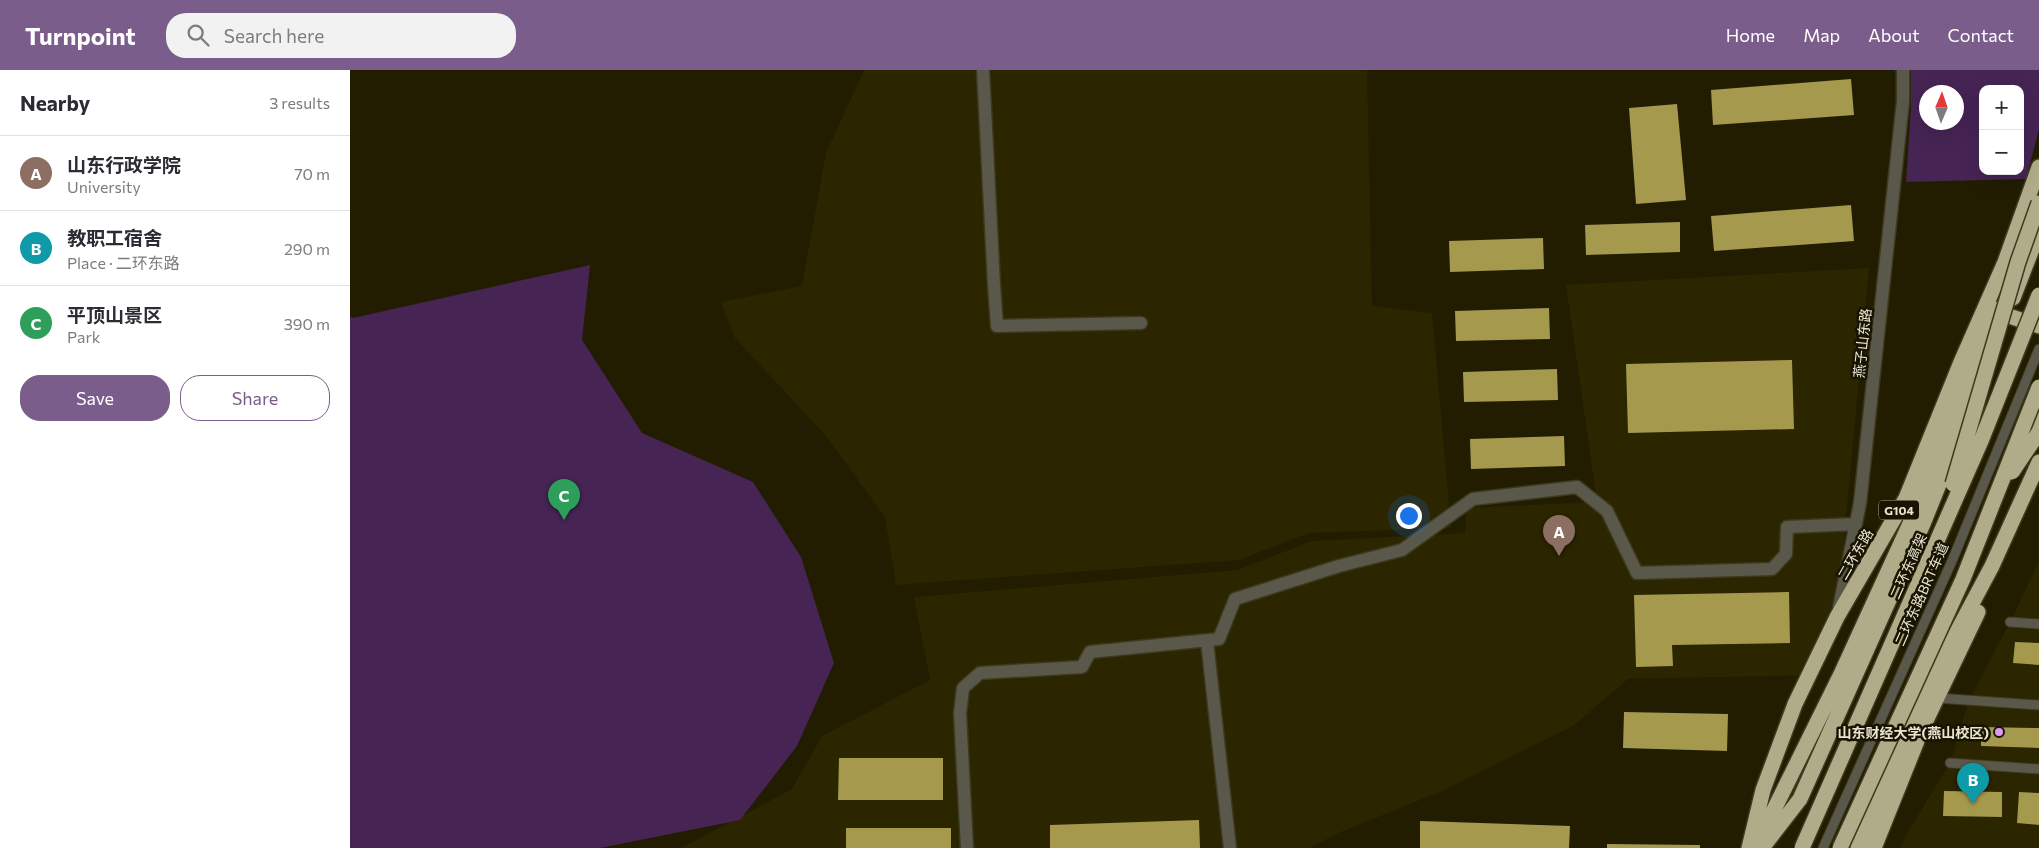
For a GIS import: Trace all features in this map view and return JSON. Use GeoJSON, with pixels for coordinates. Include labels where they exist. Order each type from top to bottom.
{"type":"FeatureCollection","features":[{"type":"Feature","properties":{"kind":"highway","name":"二环东路"},"geometry":{"type":"LineString","coordinates":[[1749,848],[1763,790],[1795,704],[1837,617],[1906,498],[2005,262],[2039,167]]}},
{"type":"Feature","properties":{"kind":"highway"},"geometry":{"type":"LineString","coordinates":[[1756,848],[1841,674],[1918,506],[2018,262],[2039,203]]}},
{"type":"Feature","properties":{"kind":"highway"},"geometry":{"type":"LineString","coordinates":[[1762,848],[1800,799],[1923,524],[2039,231]]}},
{"type":"Feature","properties":{"kind":"highway"},"geometry":{"type":"LineString","coordinates":[[1934,547],[2018,262]]}},
{"type":"Feature","properties":{"kind":"highway","name":"二环东高架"},"geometry":{"type":"LineString","coordinates":[[1802,848],[1981,441],[2039,295]]}},
{"type":"Feature","properties":{"kind":"highway"},"geometry":{"type":"LineString","coordinates":[[2006,315],[2039,326]]}},
{"type":"Feature","properties":{"kind":"highway"},"geometry":{"type":"LineString","coordinates":[[1841,848],[1963,579],[2039,387]]}},
{"type":"Feature","properties":{"kind":"highway"},"geometry":{"type":"LineString","coordinates":[[1841,848],[1969,557],[2039,419]]}},
{"type":"Feature","properties":{"kind":"highway"},"geometry":{"type":"LineString","coordinates":[[1997,494],[2039,432]]}},
{"type":"Feature","properties":{"kind":"highway"},"geometry":{"type":"LineString","coordinates":[[1858,848],[1927,688],[1992,566],[2039,462]]}},
{"type":"Feature","properties":{"kind":"highway"},"geometry":{"type":"LineString","coordinates":[[1874,848],[1921,731],[2039,485]]}},
{"type":"Feature","properties":{"kind":"street"},"geometry":{"type":"LineString","coordinates":[[983,70],[997,326],[1141,323]]}},
{"type":"Feature","properties":{"kind":"street","name":"燕子山东路"},"geometry":{"type":"LineString","coordinates":[[1837,617],[1856,524],[1903,102],[1903,70]]}},
{"type":"Feature","properties":{"kind":"street"},"geometry":{"type":"LineString","coordinates":[[967,848],[960,713],[963,688],[980,673],[1082,667],[1090,652],[1219,640],[1235,598],[1339,566],[1402,550],[1473,499],[1577,487],[1607,511],[1638,573],[1772,569],[1786,554],[1787,527],[1856,524]]}},
{"type":"Feature","properties":{"kind":"street"},"geometry":{"type":"LineString","coordinates":[[1207,641],[1230,848]]}},
{"type":"Feature","properties":{"kind":"lane","name":"二环东路BRT车道"},"geometry":{"type":"LineString","coordinates":[[1823,848],[1952,561],[2039,349]]}},
{"type":"Feature","properties":{"kind":"lane"},"geometry":{"type":"LineString","coordinates":[[2010,622],[2039,624]]}},
{"type":"Feature","properties":{"kind":"lane"},"geometry":{"type":"LineString","coordinates":[[1937,698],[2039,705]]}},
{"type":"Feature","properties":{"kind":"lane"},"geometry":{"type":"LineString","coordinates":[[1950,763],[2039,769]]}},
{"type":"Feature","properties":{"kind":"shaded area"},"geometry":{"type":"Polygon","coordinates":[[[864,70],[1367,70],[1372,306],[1432,313],[1451,528],[1309,533],[1239,560],[896,585],[885,517],[826,436],[735,338],[721,302],[802,286],[826,153],[864,70]]]}},
{"type":"Feature","properties":{"kind":"shaded area"},"geometry":{"type":"Polygon","coordinates":[[[1911,70],[2039,70],[2039,129],[2026,179],[1906,182],[1911,107],[1911,70]]]}},
{"type":"Feature","properties":{"kind":"shaded area"},"geometry":{"type":"Polygon","coordinates":[[[590,265],[582,340],[642,433],[753,482],[801,557],[834,663],[797,746],[740,820],[600,848],[350,848],[350,316],[353,318],[590,265]]]}},
{"type":"Feature","properties":{"kind":"shaded area"},"geometry":{"type":"Polygon","coordinates":[[[1869,268],[1837,617],[1809,675],[1628,679],[1573,726],[1442,791],[1336,834],[1310,848],[681,848],[792,789],[822,736],[930,680],[914,597],[1237,570],[1312,541],[1465,533],[1466,508],[1597,502],[1566,285],[1869,268]]]}},
{"type":"Feature","properties":{"kind":"shaded area","name":"山东财经大学(燕山校区)"},"geometry":{"type":"Polygon","coordinates":[[[2039,562],[2039,848],[1901,848],[1905,837],[1950,763],[1969,700],[2039,562]]]}},
{"type":"Feature","properties":{"kind":"building"},"geometry":{"type":"Polygon","coordinates":[[[1851,79],[1854,115],[1713,125],[1711,90],[1851,79]]]}},
{"type":"Feature","properties":{"kind":"building"},"geometry":{"type":"Polygon","coordinates":[[[1677,104],[1686,200],[1636,204],[1629,108],[1677,104]]]}},
{"type":"Feature","properties":{"kind":"building"},"geometry":{"type":"Polygon","coordinates":[[[1851,205],[1854,241],[1714,251],[1711,216],[1851,205]]]}},
{"type":"Feature","properties":{"kind":"building"},"geometry":{"type":"Polygon","coordinates":[[[1680,222],[1680,252],[1586,255],[1585,225],[1680,222]]]}},
{"type":"Feature","properties":{"kind":"building"},"geometry":{"type":"Polygon","coordinates":[[[1543,238],[1544,269],[1450,272],[1449,241],[1543,238]]]}},
{"type":"Feature","properties":{"kind":"building"},"geometry":{"type":"Polygon","coordinates":[[[1549,308],[1550,339],[1456,341],[1455,311],[1549,308]]]}},
{"type":"Feature","properties":{"kind":"building"},"geometry":{"type":"Polygon","coordinates":[[[1792,360],[1794,429],[1628,433],[1626,364],[1792,360]]]}},
{"type":"Feature","properties":{"kind":"building"},"geometry":{"type":"Polygon","coordinates":[[[1557,369],[1558,400],[1464,402],[1463,372],[1557,369]]]}},
{"type":"Feature","properties":{"kind":"building"},"geometry":{"type":"Polygon","coordinates":[[[1564,436],[1565,466],[1471,469],[1470,439],[1564,436]]]}},
{"type":"Feature","properties":{"kind":"building"},"geometry":{"type":"Polygon","coordinates":[[[1789,592],[1790,643],[1672,645],[1673,666],[1636,667],[1634,595],[1789,592]]]}},
{"type":"Feature","properties":{"kind":"building"},"geometry":{"type":"Polygon","coordinates":[[[2015,642],[2039,643],[2039,665],[2013,663],[2015,642]]]}},
{"type":"Feature","properties":{"kind":"building"},"geometry":{"type":"Polygon","coordinates":[[[1624,712],[1728,714],[1727,751],[1623,748],[1624,712]]]}},
{"type":"Feature","properties":{"kind":"building"},"geometry":{"type":"Polygon","coordinates":[[[1981,727],[2039,728],[2039,748],[1981,746],[1981,727]]]}},
{"type":"Feature","properties":{"kind":"building"},"geometry":{"type":"Polygon","coordinates":[[[839,758],[943,758],[943,800],[838,800],[839,758]]]}},
{"type":"Feature","properties":{"kind":"building"},"geometry":{"type":"Polygon","coordinates":[[[1944,791],[2002,792],[2002,817],[1943,816],[1944,791]]]}},
{"type":"Feature","properties":{"kind":"building"},"geometry":{"type":"Polygon","coordinates":[[[2019,792],[2039,793],[2039,825],[2017,823],[2019,792]]]}},
{"type":"Feature","properties":{"kind":"building"},"geometry":{"type":"Polygon","coordinates":[[[1199,820],[1200,848],[1050,848],[1050,825],[1199,820]]]}},
{"type":"Feature","properties":{"kind":"building"},"geometry":{"type":"Polygon","coordinates":[[[1420,821],[1570,826],[1569,848],[1420,848],[1420,821]]]}},
{"type":"Feature","properties":{"kind":"building"},"geometry":{"type":"Polygon","coordinates":[[[846,828],[951,828],[951,848],[846,848],[846,828]]]}},
{"type":"Feature","properties":{"kind":"building"},"geometry":{"type":"Polygon","coordinates":[[[1607,844],[1700,845],[1700,848],[1607,848],[1607,844]]]}},
{"type":"Feature","properties":{"kind":"place","name":"平顶山景区"},"geometry":{"type":"Point","coordinates":[564,520]}},
{"type":"Feature","properties":{"kind":"place","name":"山东行政学院"},"geometry":{"type":"Point","coordinates":[1559,556]}},
{"type":"Feature","properties":{"kind":"place","name":"山东财经大学(燕山校区)"},"geometry":{"type":"Point","coordinates":[1999,732]}},
{"type":"Feature","properties":{"kind":"place","name":"教职工宿舍"},"geometry":{"type":"Point","coordinates":[1973,804]}}]}
